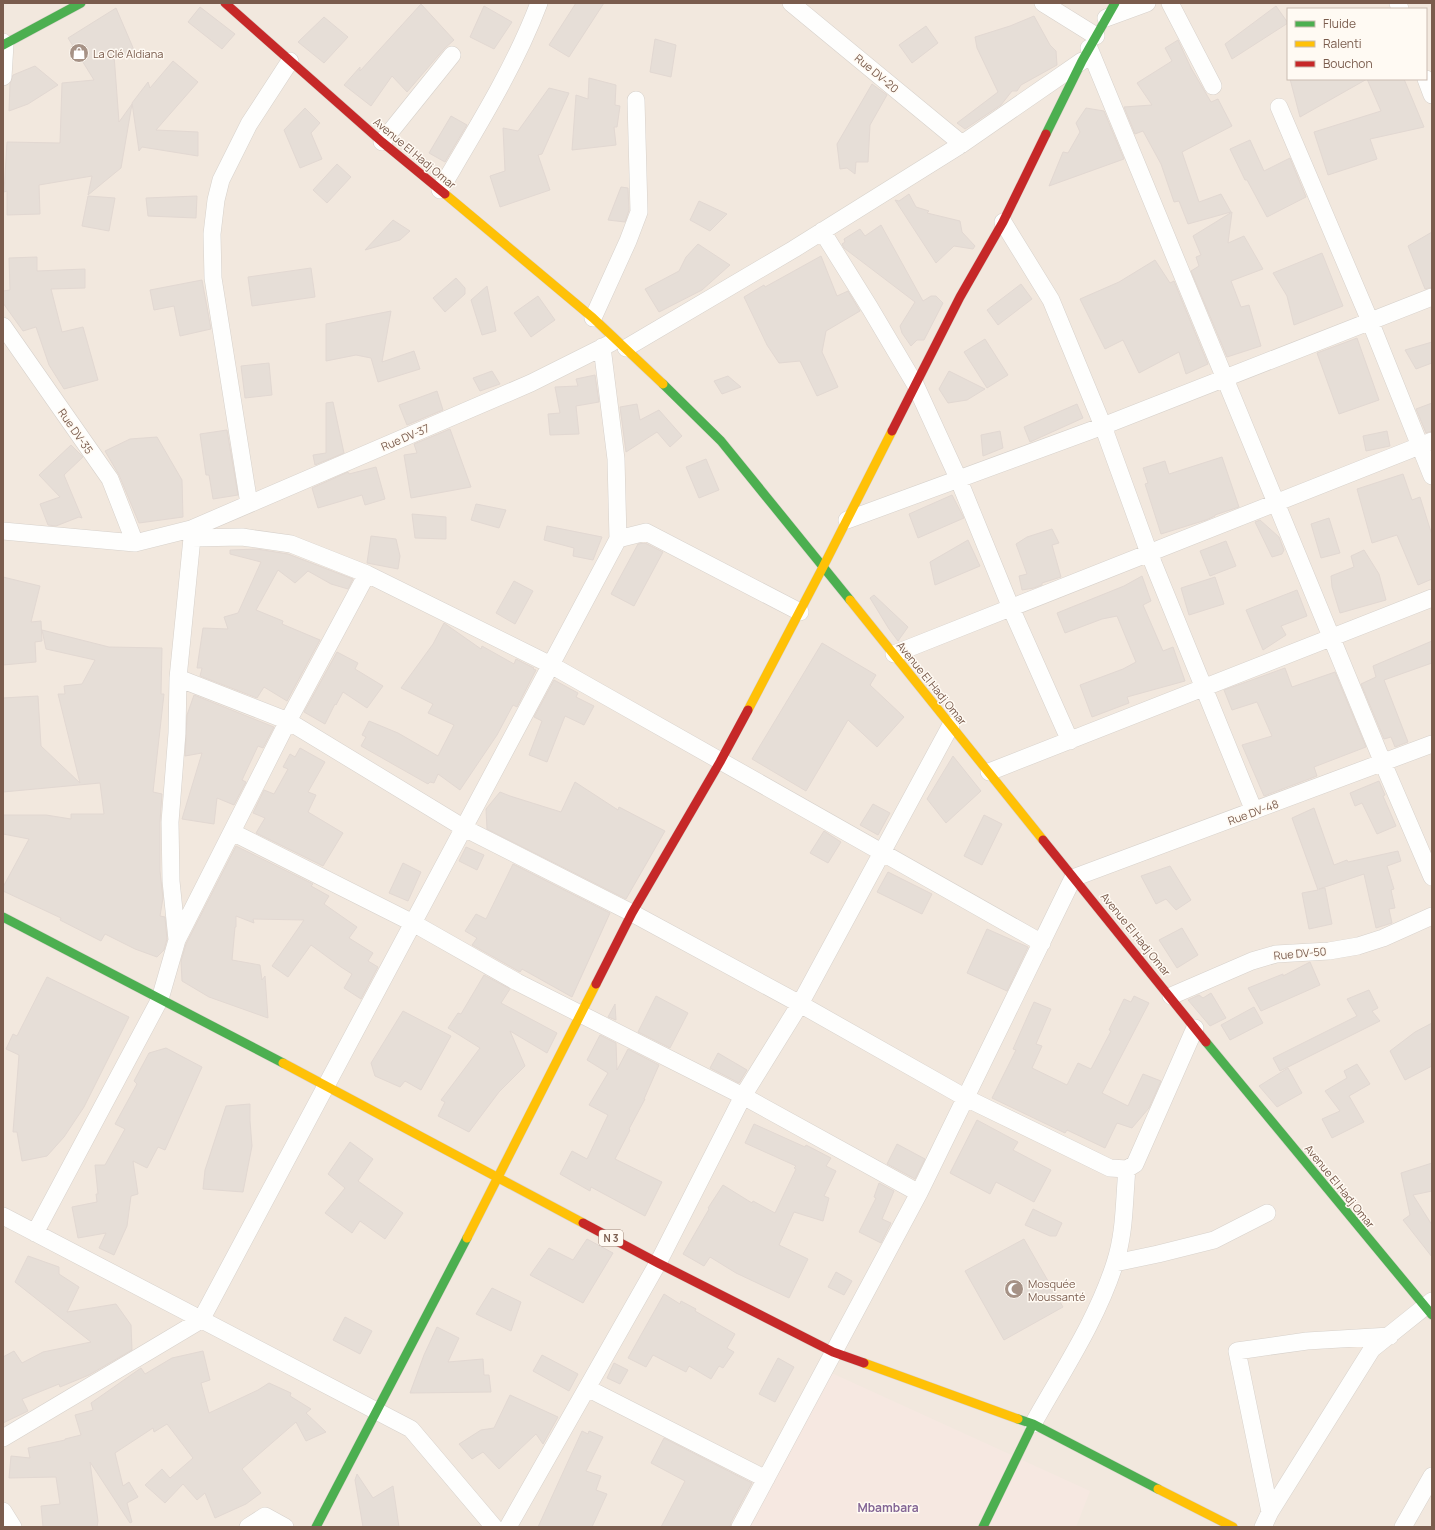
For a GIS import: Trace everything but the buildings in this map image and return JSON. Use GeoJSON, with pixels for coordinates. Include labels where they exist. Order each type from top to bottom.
{"type":"FeatureCollection","features":[{"type":"Feature","properties":{"kind":"street"},"geometry":{"type":"LineString","coordinates":[[3,77],[4,44],[81,3]]}},
{"type":"Feature","properties":{"kind":"street","name":"Avenue El Hadj Omar"},"geometry":{"type":"LineString","coordinates":[[224,3],[382,142],[593,318],[615,345],[721,441],[1195,1028],[1430,1308]]}},
{"type":"Feature","properties":{"kind":"street"},"geometry":{"type":"LineString","coordinates":[[440,190],[483,116],[530,27],[539,3]]}},
{"type":"Feature","properties":{"kind":"street","name":"Rue DV-20"},"geometry":{"type":"LineString","coordinates":[[791,3],[962,144]]}},
{"type":"Feature","properties":{"kind":"street"},"geometry":{"type":"LineString","coordinates":[[316,1527],[498,1178],[632,914],[720,762],[800,612],[960,297],[1003,222],[1089,48],[1115,3]]}},
{"type":"Feature","properties":{"kind":"street"},"geometry":{"type":"LineString","coordinates":[[1106,18],[1147,3]]}},
{"type":"Feature","properties":{"kind":"street"},"geometry":{"type":"LineString","coordinates":[[1170,3],[1213,86]]}},
{"type":"Feature","properties":{"kind":"street"},"geometry":{"type":"LineString","coordinates":[[1054,6],[1089,48],[1383,763],[1432,877]]}},
{"type":"Feature","properties":{"kind":"street","name":"Rue DV-37"},"geometry":{"type":"LineString","coordinates":[[191,534],[249,504],[531,383],[615,345],[822,231],[962,144],[1089,48]]}},
{"type":"Feature","properties":{"kind":"street"},"geometry":{"type":"LineString","coordinates":[[382,142],[452,55]]}},
{"type":"Feature","properties":{"kind":"street"},"geometry":{"type":"LineString","coordinates":[[249,504],[213,278],[212,234],[216,200],[221,180],[250,124],[290,61]]}},
{"type":"Feature","properties":{"kind":"street"},"geometry":{"type":"LineString","coordinates":[[1426,80],[1432,95]]}},
{"type":"Feature","properties":{"kind":"street"},"geometry":{"type":"LineString","coordinates":[[593,318],[628,241],[639,212],[636,100]]}},
{"type":"Feature","properties":{"kind":"street"},"geometry":{"type":"LineString","coordinates":[[1279,107],[1370,321],[1426,444],[1432,476]]}},
{"type":"Feature","properties":{"kind":"street"},"geometry":{"type":"LineString","coordinates":[[1003,222],[1051,300],[1103,426],[1149,553],[1254,811]]}},
{"type":"Feature","properties":{"kind":"street"},"geometry":{"type":"LineString","coordinates":[[822,231],[915,384],[958,478],[1011,608],[1070,741]]}},
{"type":"Feature","properties":{"kind":"street"},"geometry":{"type":"LineString","coordinates":[[847,520],[1103,426],[1432,297]]}},
{"type":"Feature","properties":{"kind":"street","name":"Rue DV-35"},"geometry":{"type":"LineString","coordinates":[[3,326],[110,479],[135,543]]}},
{"type":"Feature","properties":{"kind":"street"},"geometry":{"type":"LineString","coordinates":[[3,1438],[201,1320],[618,539],[615,345]]}},
{"type":"Feature","properties":{"kind":"street"},"geometry":{"type":"LineString","coordinates":[[894,654],[1426,444]]}},
{"type":"Feature","properties":{"kind":"street"},"geometry":{"type":"LineString","coordinates":[[3,530],[135,543],[191,534],[242,536],[291,544],[367,574],[551,665],[1042,943]]}},
{"type":"Feature","properties":{"kind":"street"},"geometry":{"type":"LineString","coordinates":[[618,539],[646,532],[800,612]]}},
{"type":"Feature","properties":{"kind":"street"},"geometry":{"type":"LineString","coordinates":[[177,940],[171,880],[170,822],[178,678],[191,534]]}},
{"type":"Feature","properties":{"kind":"street"},"geometry":{"type":"LineString","coordinates":[[35,1233],[160,999],[177,940],[288,721],[367,574]]}},
{"type":"Feature","properties":{"kind":"street"},"geometry":{"type":"LineString","coordinates":[[989,772],[1432,598]]}},
{"type":"Feature","properties":{"kind":"street"},"geometry":{"type":"LineString","coordinates":[[178,678],[288,721],[464,828],[632,914],[800,1004],[966,1098],[1110,1168],[1127,1169],[1135,1164],[1195,1028]]}},
{"type":"Feature","properties":{"kind":"street"},"geometry":{"type":"LineString","coordinates":[[508,1527],[658,1263],[743,1096],[800,1004],[951,725]]}},
{"type":"Feature","properties":{"kind":"street","name":"Rue DV-48"},"geometry":{"type":"LineString","coordinates":[[1073,878],[1432,744]]}},
{"type":"Feature","properties":{"kind":"street"},"geometry":{"type":"LineString","coordinates":[[232,832],[413,923],[517,982],[743,1096],[919,1193]]}},
{"type":"Feature","properties":{"kind":"street"},"geometry":{"type":"LineString","coordinates":[[740,1527],[919,1193],[1073,878]]}},
{"type":"Feature","properties":{"kind":"street","name":"Rue DV-50"},"geometry":{"type":"LineString","coordinates":[[1170,996],[1252,961],[1276,954],[1329,951],[1358,946],[1383,938],[1432,916]]}},
{"type":"Feature","properties":{"kind":"street","name":"N 3"},"geometry":{"type":"LineString","coordinates":[[3,917],[326,1086],[658,1263],[833,1352],[1033,1424],[1233,1527]]}},
{"type":"Feature","properties":{"kind":"street"},"geometry":{"type":"LineString","coordinates":[[983,1527],[1033,1424],[1092,1320],[1115,1263],[1121,1238],[1127,1169]]}},
{"type":"Feature","properties":{"kind":"street"},"geometry":{"type":"LineString","coordinates":[[1115,1263],[1214,1240],[1267,1212]]}},
{"type":"Feature","properties":{"kind":"street"},"geometry":{"type":"LineString","coordinates":[[3,1216],[411,1429],[494,1527]]}},
{"type":"Feature","properties":{"kind":"street"},"geometry":{"type":"LineString","coordinates":[[1266,1520],[1372,1349],[1430,1308]]}},
{"type":"Feature","properties":{"kind":"street"},"geometry":{"type":"LineString","coordinates":[[1266,1520],[1237,1351],[1307,1341],[1390,1336]]}},
{"type":"Feature","properties":{"kind":"street"},"geometry":{"type":"LineString","coordinates":[[587,1388],[766,1479]]}},
{"type":"Feature","properties":{"kind":"street"},"geometry":{"type":"LineString","coordinates":[[1403,1527],[1432,1476]]}},
{"type":"Feature","properties":{"kind":"street"},"geometry":{"type":"LineString","coordinates":[[3,1511],[13,1527]]}},
{"type":"Feature","properties":{"kind":"street"},"geometry":{"type":"LineString","coordinates":[[248,1527],[265,1516],[285,1527]]}},
{"type":"Feature","properties":{"kind":"shaded area"},"geometry":{"type":"Polygon","coordinates":[[[3,3],[1432,3],[1432,1527],[3,1527],[3,3]]]}},
{"type":"Feature","properties":{"kind":"shaded area"},"geometry":{"type":"Polygon","coordinates":[[[825,1370],[1090,1491],[1076,1527],[734,1527],[825,1370]]]}},
{"type":"Feature","properties":{"kind":"traffic: fast"},"geometry":{"type":"LineString","coordinates":[[3,45],[81,3]]}},
{"type":"Feature","properties":{"kind":"traffic: fast"},"geometry":{"type":"LineString","coordinates":[[1046,134],[1082,61],[1115,3]]}},
{"type":"Feature","properties":{"kind":"traffic: fast"},"geometry":{"type":"LineString","coordinates":[[663,384],[721,441],[850,600]]}},
{"type":"Feature","properties":{"kind":"traffic: fast"},"geometry":{"type":"LineString","coordinates":[[3,917],[283,1063]]}},
{"type":"Feature","properties":{"kind":"traffic: fast"},"geometry":{"type":"LineString","coordinates":[[1206,1042],[1432,1315]]}},
{"type":"Feature","properties":{"kind":"traffic: fast"},"geometry":{"type":"LineString","coordinates":[[316,1527],[467,1238]]}},
{"type":"Feature","properties":{"kind":"traffic: fast"},"geometry":{"type":"LineString","coordinates":[[1018,1419],[1033,1424],[1158,1489]]}},
{"type":"Feature","properties":{"kind":"traffic: fast"},"geometry":{"type":"LineString","coordinates":[[983,1527],[1033,1424]]}},
{"type":"Feature","properties":{"kind":"traffic: slow"},"geometry":{"type":"LineString","coordinates":[[445,194],[593,318],[663,384]]}},
{"type":"Feature","properties":{"kind":"traffic: slow"},"geometry":{"type":"LineString","coordinates":[[748,710],[892,431]]}},
{"type":"Feature","properties":{"kind":"traffic: slow"},"geometry":{"type":"LineString","coordinates":[[850,600],[1043,840]]}},
{"type":"Feature","properties":{"kind":"traffic: slow"},"geometry":{"type":"LineString","coordinates":[[467,1238],[596,984]]}},
{"type":"Feature","properties":{"kind":"traffic: slow"},"geometry":{"type":"LineString","coordinates":[[283,1063],[583,1223]]}},
{"type":"Feature","properties":{"kind":"traffic: slow"},"geometry":{"type":"LineString","coordinates":[[864,1363],[1018,1419]]}},
{"type":"Feature","properties":{"kind":"traffic: slow"},"geometry":{"type":"LineString","coordinates":[[1158,1489],[1233,1527]]}},
{"type":"Feature","properties":{"kind":"traffic: jam"},"geometry":{"type":"LineString","coordinates":[[225,3],[382,142],[445,194]]}},
{"type":"Feature","properties":{"kind":"traffic: jam"},"geometry":{"type":"LineString","coordinates":[[892,431],[960,297],[1003,222],[1046,134]]}},
{"type":"Feature","properties":{"kind":"traffic: jam"},"geometry":{"type":"LineString","coordinates":[[596,984],[632,913],[720,762],[748,710]]}},
{"type":"Feature","properties":{"kind":"traffic: jam"},"geometry":{"type":"LineString","coordinates":[[1043,840],[1206,1042]]}},
{"type":"Feature","properties":{"kind":"traffic: jam"},"geometry":{"type":"LineString","coordinates":[[583,1223],[833,1352],[864,1363]]}},
{"type":"Feature","properties":{"kind":"place","name":"La Clé Aldiana"},"geometry":{"type":"Point","coordinates":[79,53]}},
{"type":"Feature","properties":{"kind":"place","name":"Mosquée Moussanté"},"geometry":{"type":"Point","coordinates":[1014,1289]}},
{"type":"Feature","properties":{"kind":"district","name":"Mbambara"},"geometry":{"type":"Point","coordinates":[888,1507]}}]}
